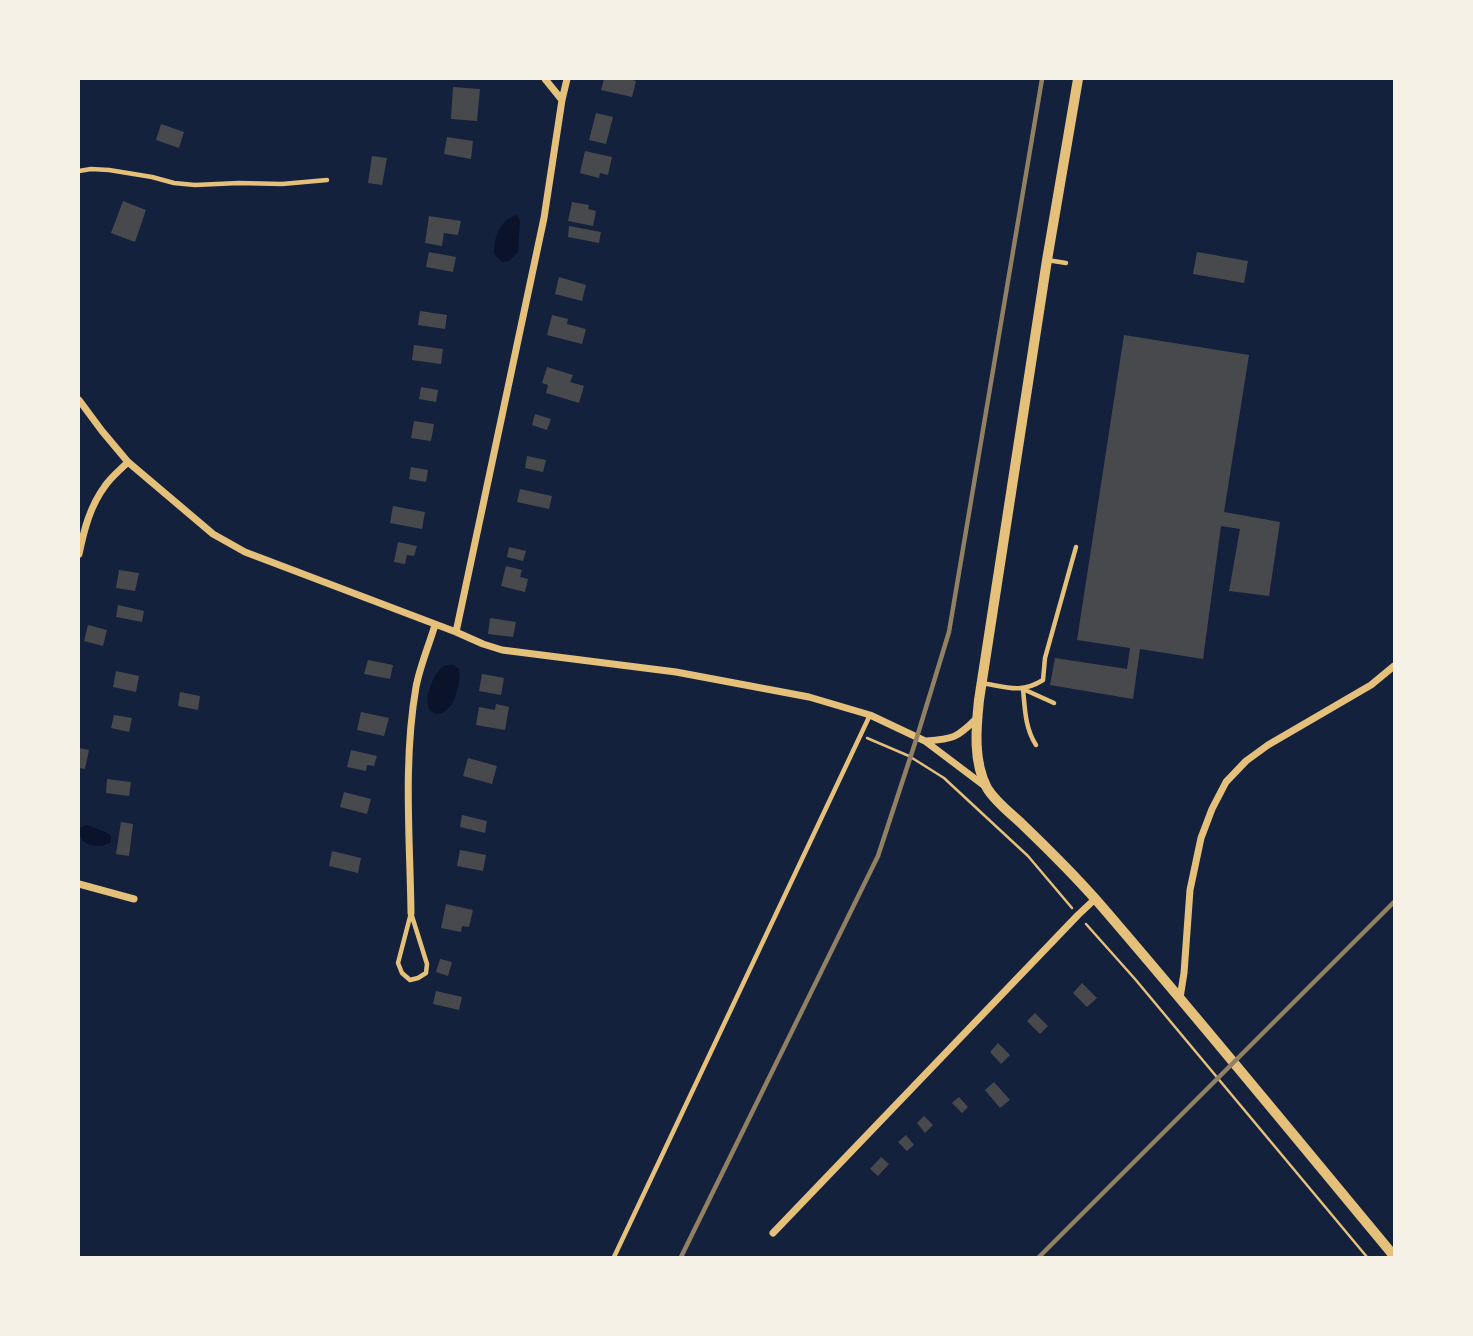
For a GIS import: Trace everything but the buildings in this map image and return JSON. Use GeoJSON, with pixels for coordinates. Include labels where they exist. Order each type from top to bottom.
{"type":"FeatureCollection","features":[{"type":"Feature","properties":{"kind":"street"},"geometry":{"type":"LineString","coordinates":[[545,79],[562,100]]}},
{"type":"Feature","properties":{"kind":"street"},"geometry":{"type":"LineString","coordinates":[[456,632],[544,218],[567,79]]}},
{"type":"Feature","properties":{"kind":"street"},"geometry":{"type":"LineString","coordinates":[[988,789],[978,760],[977,718],[1047,260],[1078,79]]}},
{"type":"Feature","properties":{"kind":"street"},"geometry":{"type":"LineString","coordinates":[[79,400],[128,462],[213,534],[244,552],[502,650],[676,672],[809,697],[870,715],[925,741],[988,789],[1095,899],[1394,1256]]}},
{"type":"Feature","properties":{"kind":"street"},"geometry":{"type":"LineString","coordinates":[[79,554],[88,519],[96,501],[106,484],[128,462]]}},
{"type":"Feature","properties":{"kind":"street"},"geometry":{"type":"LineString","coordinates":[[411,913],[407,785],[412,714],[417,683],[435,625]]}},
{"type":"Feature","properties":{"kind":"street"},"geometry":{"type":"LineString","coordinates":[[1180,998],[1190,890],[1198,851],[1212,809],[1226,782],[1246,761],[1268,745],[1371,685],[1394,666]]}},
{"type":"Feature","properties":{"kind":"street"},"geometry":{"type":"LineString","coordinates":[[925,741],[949,739],[962,734],[977,718]]}},
{"type":"Feature","properties":{"kind":"street"},"geometry":{"type":"LineString","coordinates":[[79,884],[134,900]]}},
{"type":"Feature","properties":{"kind":"street"},"geometry":{"type":"LineString","coordinates":[[773,1233],[1095,899]]}},
{"type":"Feature","properties":{"kind":"lane"},"geometry":{"type":"LineString","coordinates":[[79,171],[109,170],[195,185],[282,184],[327,180]]}},
{"type":"Feature","properties":{"kind":"lane"},"geometry":{"type":"LineString","coordinates":[[1047,260],[1066,263]]}},
{"type":"Feature","properties":{"kind":"lane"},"geometry":{"type":"LineString","coordinates":[[1023,689],[1043,680],[1045,658],[1076,547]]}},
{"type":"Feature","properties":{"kind":"lane"},"geometry":{"type":"LineString","coordinates":[[982,683],[1023,689],[1054,703]]}},
{"type":"Feature","properties":{"kind":"lane"},"geometry":{"type":"LineString","coordinates":[[1023,689],[1026,722],[1029,734],[1036,744]]}},
{"type":"Feature","properties":{"kind":"lane"},"geometry":{"type":"LineString","coordinates":[[614,1257],[870,715]]}},
{"type":"Feature","properties":{"kind":"lane"},"geometry":{"type":"LineString","coordinates":[[411,913],[427,964],[426,973],[410,980],[402,973],[398,963],[411,913]]}},
{"type":"Feature","properties":{"kind":"path"},"geometry":{"type":"LineString","coordinates":[[861,735],[909,756],[944,778],[1028,856],[1135,979],[1367,1257]]}},
{"type":"Feature","properties":{"kind":"water"},"geometry":{"type":"Polygon","coordinates":[[[517,215],[520,221],[518,252],[509,261],[502,262],[494,254],[495,242],[502,225],[517,215]]]}},
{"type":"Feature","properties":{"kind":"water"},"geometry":{"type":"Polygon","coordinates":[[[445,665],[454,665],[459,669],[458,685],[448,709],[436,714],[428,706],[427,698],[434,677],[445,665]]]}},
{"type":"Feature","properties":{"kind":"water"},"geometry":{"type":"Polygon","coordinates":[[[87,825],[108,833],[111,842],[94,846],[84,842],[80,833],[81,827],[87,825]]]}},
{"type":"Feature","properties":{"kind":"railway"},"geometry":{"type":"LineString","coordinates":[[681,1257],[878,856],[917,737],[949,632],[1042,79]]}},
{"type":"Feature","properties":{"kind":"railway"},"geometry":{"type":"LineString","coordinates":[[1039,1257],[1394,902]]}}]}
